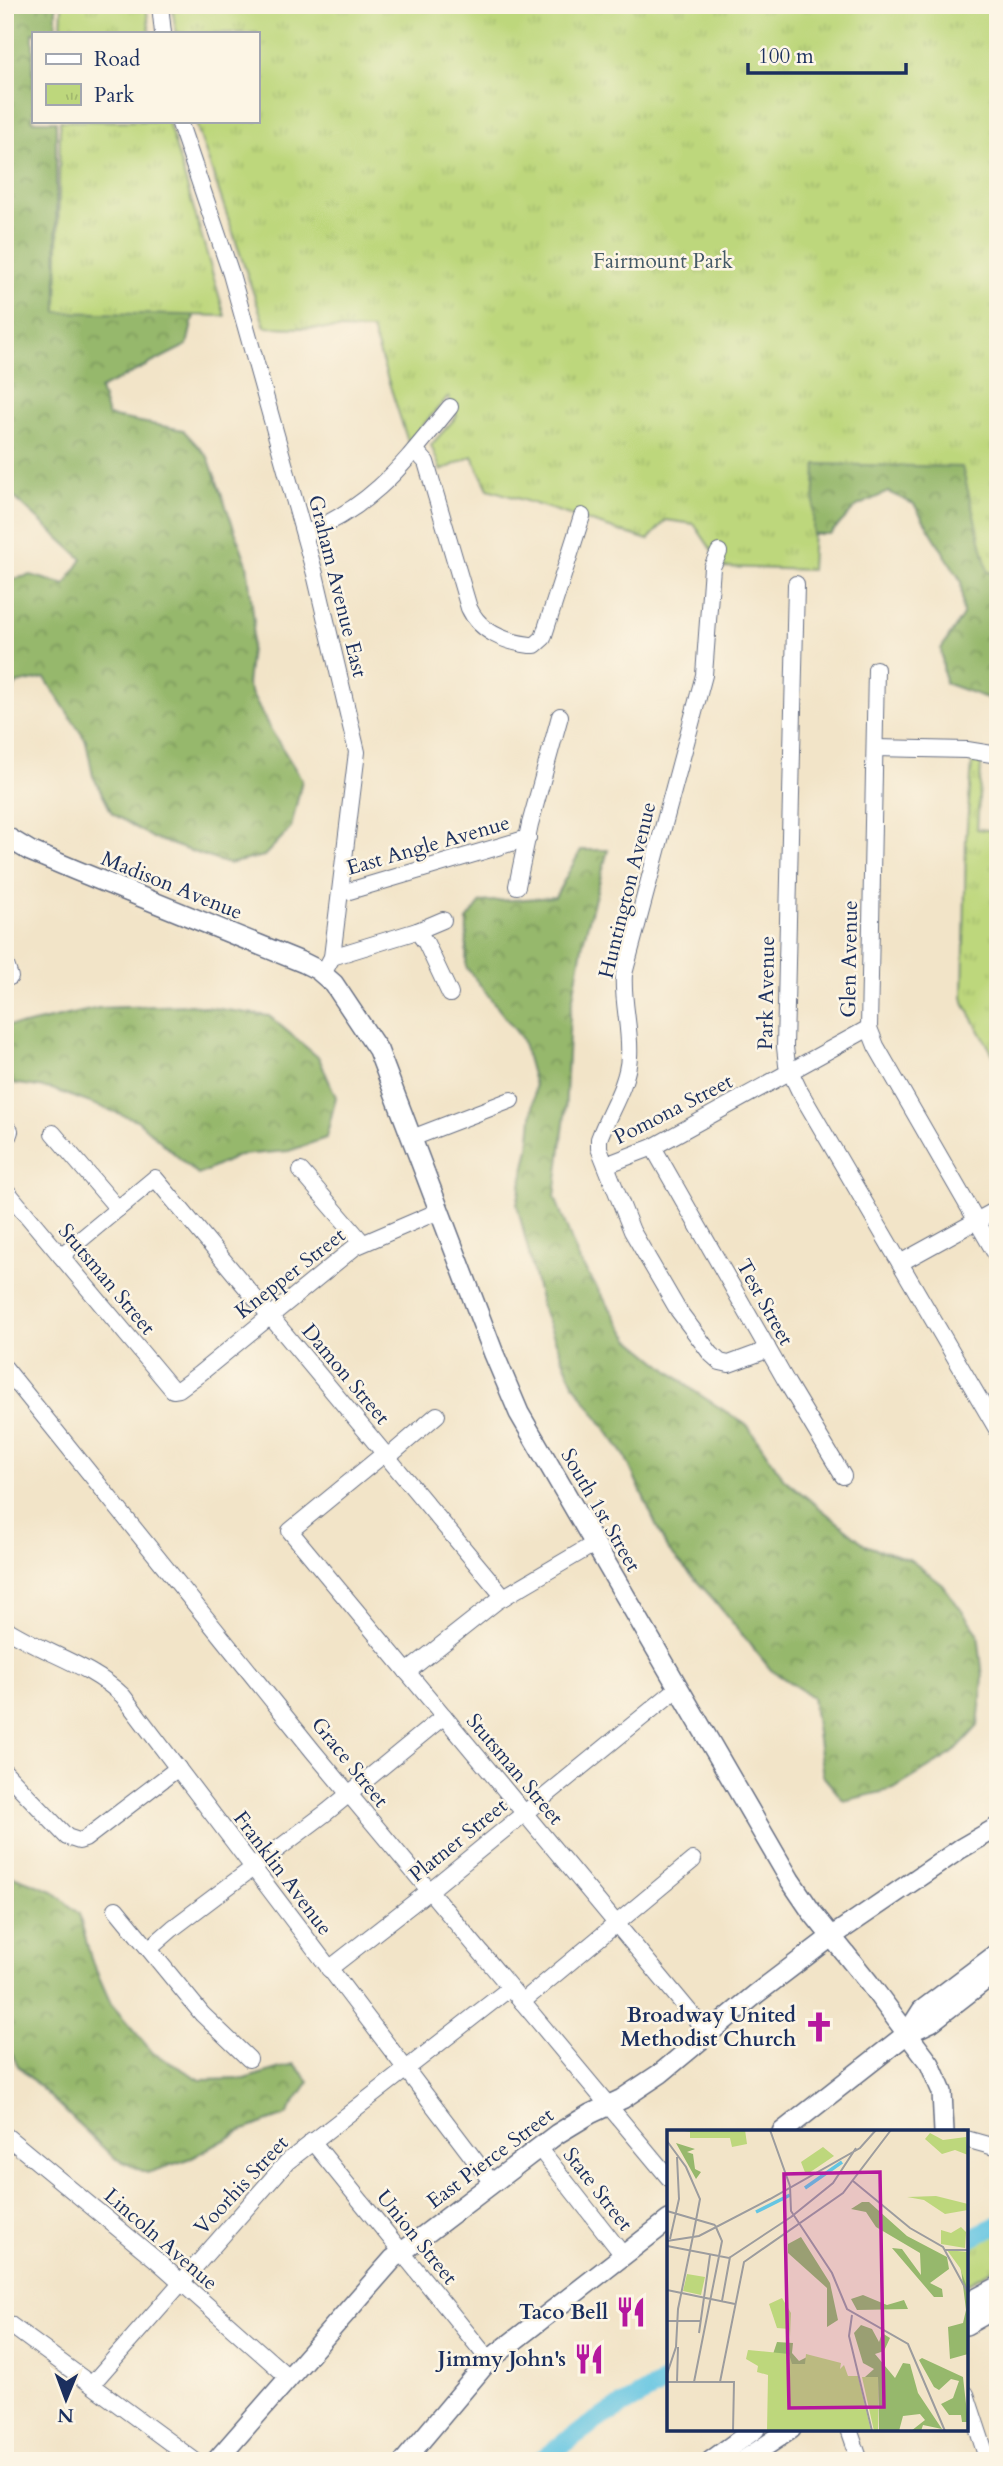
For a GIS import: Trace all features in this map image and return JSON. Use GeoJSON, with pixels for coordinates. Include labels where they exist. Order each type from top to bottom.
{"type":"FeatureCollection","features":[{"type":"Feature","properties":{"kind":"main road","name":"Madison Avenue"},"geometry":{"type":"LineString","coordinates":[[5,836],[64,865],[306,964],[328,966]]}},
{"type":"Feature","properties":{"kind":"main road","name":"South 1st Street"},"geometry":{"type":"LineString","coordinates":[[328,966],[334,984],[378,1050],[519,1413],[783,1868],[831,1937],[908,2033],[939,2081],[944,2101],[944,2130]]}},
{"type":"Feature","properties":{"kind":"main road","name":"East Pierce Street"},"geometry":{"type":"LineString","coordinates":[[216,2461],[375,2278],[402,2252],[557,2134],[661,2073],[831,1937],[960,1849],[998,1827]]}},
{"type":"Feature","properties":{"kind":"main road"},"geometry":{"type":"LineString","coordinates":[[908,2033],[922,2010],[998,1952]]}},
{"type":"Feature","properties":{"kind":"main road"},"geometry":{"type":"LineString","coordinates":[[785,2130],[908,2033],[932,2022],[998,1970]]}},
{"type":"Feature","properties":{"kind":"main road"},"geometry":{"type":"LineString","coordinates":[[404,2461],[489,2360],[667,2222]]}},
{"type":"Feature","properties":{"kind":"main road"},"geometry":{"type":"LineString","coordinates":[[968,2303],[998,2287]]}},
{"type":"Feature","properties":{"kind":"main road"},"geometry":{"type":"LineString","coordinates":[[968,2324],[998,2307]]}},
{"type":"Feature","properties":{"kind":"main road"},"geometry":{"type":"LineString","coordinates":[[711,2461],[752,2431]]}},
{"type":"Feature","properties":{"kind":"main road"},"geometry":{"type":"LineString","coordinates":[[743,2461],[788,2431]]}},
{"type":"Feature","properties":{"kind":"street"},"geometry":{"type":"LineString","coordinates":[[160,5],[163,32]]}},
{"type":"Feature","properties":{"kind":"street","name":"Graham Avenue East"},"geometry":{"type":"LineString","coordinates":[[179,122],[231,274],[304,534],[357,752],[341,891],[328,966]]}},
{"type":"Feature","properties":{"kind":"street"},"geometry":{"type":"LineString","coordinates":[[304,534],[351,512],[374,493],[415,450],[450,407]]}},
{"type":"Feature","properties":{"kind":"street"},"geometry":{"type":"LineString","coordinates":[[415,450],[426,462],[472,615],[498,636],[530,645],[535,645],[543,638],[582,516]]}},
{"type":"Feature","properties":{"kind":"street","name":"Huntington Avenue"},"geometry":{"type":"LineString","coordinates":[[719,552],[712,568],[704,675],[624,974],[629,1056],[623,1087],[599,1139],[599,1148],[632,1231],[678,1310],[711,1354],[720,1362],[729,1364],[759,1353],[767,1347]]}},
{"type":"Feature","properties":{"kind":"street","name":"Park Avenue"},"geometry":{"type":"LineString","coordinates":[[796,584],[785,1047],[790,1071],[998,1431]]}},
{"type":"Feature","properties":{"kind":"street","name":"Glen Avenue"},"geometry":{"type":"LineString","coordinates":[[876,669],[869,1028],[876,1046],[998,1258]]}},
{"type":"Feature","properties":{"kind":"street"},"geometry":{"type":"LineString","coordinates":[[517,886],[560,716]]}},
{"type":"Feature","properties":{"kind":"street"},"geometry":{"type":"LineString","coordinates":[[875,748],[967,750],[998,755]]}},
{"type":"Feature","properties":{"kind":"street","name":"East Angle Avenue"},"geometry":{"type":"LineString","coordinates":[[341,891],[349,891],[528,838]]}},
{"type":"Feature","properties":{"kind":"street"},"geometry":{"type":"LineString","coordinates":[[328,966],[381,942],[443,920]]}},
{"type":"Feature","properties":{"kind":"street"},"geometry":{"type":"LineString","coordinates":[[417,931],[426,943],[450,994]]}},
{"type":"Feature","properties":{"kind":"street","name":"Pomona Street"},"geometry":{"type":"LineString","coordinates":[[606,1165],[653,1147],[869,1028]]}},
{"type":"Feature","properties":{"kind":"street"},"geometry":{"type":"LineString","coordinates":[[412,1138],[511,1100]]}},
{"type":"Feature","properties":{"kind":"street"},"geometry":{"type":"LineString","coordinates":[[5,1126],[10,1131],[5,1145]]}},
{"type":"Feature","properties":{"kind":"street"},"geometry":{"type":"LineString","coordinates":[[53,1133],[118,1209],[61,1256]]}},
{"type":"Feature","properties":{"kind":"street","name":"Test Street"},"geometry":{"type":"LineString","coordinates":[[653,1147],[843,1476]]}},
{"type":"Feature","properties":{"kind":"street"},"geometry":{"type":"LineString","coordinates":[[302,1171],[362,1242]]}},
{"type":"Feature","properties":{"kind":"street","name":"Damon Street"},"geometry":{"type":"LineString","coordinates":[[118,1209],[155,1178],[504,1597]]}},
{"type":"Feature","properties":{"kind":"street","name":"Stutsman Street"},"geometry":{"type":"LineString","coordinates":[[5,1189],[173,1390],[179,1389]]}},
{"type":"Feature","properties":{"kind":"street"},"geometry":{"type":"LineString","coordinates":[[900,1263],[998,1209]]}},
{"type":"Feature","properties":{"kind":"street","name":"Knepper Street"},"geometry":{"type":"LineString","coordinates":[[179,1389],[344,1254],[362,1242],[439,1211]]}},
{"type":"Feature","properties":{"kind":"street","name":"Grace Street"},"geometry":{"type":"LineString","coordinates":[[5,1368],[349,1794],[667,2176]]}},
{"type":"Feature","properties":{"kind":"street"},"geometry":{"type":"LineString","coordinates":[[386,1455],[394,1452],[437,1415]]}},
{"type":"Feature","properties":{"kind":"street","name":"Stutsman Street"},"geometry":{"type":"LineString","coordinates":[[386,1455],[290,1531],[708,2034]]}},
{"type":"Feature","properties":{"kind":"street"},"geometry":{"type":"LineString","coordinates":[[407,1672],[504,1597],[594,1544]]}},
{"type":"Feature","properties":{"kind":"street","name":"Franklin Avenue"},"geometry":{"type":"LineString","coordinates":[[5,1628],[110,1684],[123,1696],[493,2184]]}},
{"type":"Feature","properties":{"kind":"street","name":"Platner Street"},"geometry":{"type":"LineString","coordinates":[[329,1969],[678,1688]]}},
{"type":"Feature","properties":{"kind":"street"},"geometry":{"type":"LineString","coordinates":[[149,1950],[173,1928],[349,1794],[444,1716]]}},
{"type":"Feature","properties":{"kind":"street"},"geometry":{"type":"LineString","coordinates":[[5,1772],[67,1837],[79,1841],[177,1768]]}},
{"type":"Feature","properties":{"kind":"street"},"geometry":{"type":"LineString","coordinates":[[522,2002],[693,1860]]}},
{"type":"Feature","properties":{"kind":"street"},"geometry":{"type":"LineString","coordinates":[[116,1909],[201,2014],[248,2059]]}},
{"type":"Feature","properties":{"kind":"street","name":"Voorhis Street"},"geometry":{"type":"LineString","coordinates":[[92,2384],[287,2162],[510,1988]]}},
{"type":"Feature","properties":{"kind":"street","name":"Lincoln Avenue"},"geometry":{"type":"LineString","coordinates":[[5,2134],[288,2377]]}},
{"type":"Feature","properties":{"kind":"street"},"geometry":{"type":"LineString","coordinates":[[968,2140],[998,2148]]}},
{"type":"Feature","properties":{"kind":"street","name":"Union Street"},"geometry":{"type":"LineString","coordinates":[[312,2141],[489,2360]]}},
{"type":"Feature","properties":{"kind":"street","name":"State Street"},"geometry":{"type":"LineString","coordinates":[[540,2149],[623,2255]]}},
{"type":"Feature","properties":{"kind":"street"},"geometry":{"type":"LineString","coordinates":[[5,2321],[195,2461]]}},
{"type":"Feature","properties":{"kind":"street"},"geometry":{"type":"LineString","coordinates":[[968,2400],[988,2461]]}},
{"type":"Feature","properties":{"kind":"street"},"geometry":{"type":"LineString","coordinates":[[850,2431],[860,2461]]}},
{"type":"Feature","properties":{"kind":"green space"},"geometry":{"type":"Polygon","coordinates":[[[5,5],[56,5],[56,32],[32,32],[32,122],[56,122],[57,311],[194,315],[187,345],[100,389],[108,416],[183,430],[208,457],[247,564],[254,621],[247,685],[302,780],[291,828],[264,856],[228,864],[153,838],[112,813],[93,776],[86,741],[45,678],[16,684],[5,713],[5,581],[31,575],[65,585],[82,559],[5,489],[5,5]]]}},
{"type":"Feature","properties":{"kind":"green space"},"geometry":{"type":"Polygon","coordinates":[[[62,5],[146,5],[150,32],[61,32],[62,5]]]}},
{"type":"Feature","properties":{"kind":"green space","name":"Fairmount Park"},"geometry":{"type":"Polygon","coordinates":[[[172,5],[998,5],[998,573],[988,572],[962,467],[816,464],[811,570],[723,567],[694,524],[666,520],[648,540],[488,489],[472,456],[441,471],[431,445],[457,416],[448,397],[408,442],[372,330],[265,327],[195,122],[259,122],[259,32],[176,32],[172,5]]]}},
{"type":"Feature","properties":{"kind":"green space"},"geometry":{"type":"Polygon","coordinates":[[[60,122],[168,122],[225,316],[57,312],[60,122]]]}},
{"type":"Feature","properties":{"kind":"green space"},"geometry":{"type":"Polygon","coordinates":[[[808,446],[972,456],[998,541],[998,702],[945,683],[941,649],[963,615],[961,581],[914,504],[888,492],[857,506],[830,534],[796,534],[808,446]]]}},
{"type":"Feature","properties":{"kind":"green space"},"geometry":{"type":"Polygon","coordinates":[[[973,751],[982,752],[977,829],[998,831],[998,1063],[963,997],[966,838],[973,751]]]}},
{"type":"Feature","properties":{"kind":"green space"},"geometry":{"type":"Polygon","coordinates":[[[581,850],[608,850],[583,942],[570,1014],[565,1115],[555,1197],[579,1260],[630,1339],[694,1391],[748,1426],[784,1479],[867,1546],[909,1559],[943,1585],[978,1633],[983,1678],[978,1726],[953,1753],[894,1789],[844,1801],[823,1776],[812,1697],[771,1670],[714,1600],[667,1549],[625,1456],[573,1383],[542,1308],[517,1204],[529,1148],[535,1086],[522,1039],[466,967],[467,920],[481,902],[555,897],[581,850]]]}},
{"type":"Feature","properties":{"kind":"green space"},"geometry":{"type":"Polygon","coordinates":[[[191,1005],[269,1016],[319,1058],[336,1097],[326,1138],[289,1151],[240,1155],[198,1175],[137,1120],[52,1089],[5,1082],[5,1025],[24,1025],[99,1008],[191,1005]]]}},
{"type":"Feature","properties":{"kind":"green space"},"geometry":{"type":"Polygon","coordinates":[[[5,1873],[53,1891],[79,1914],[91,1959],[111,2004],[153,2053],[201,2080],[244,2079],[294,2064],[309,2081],[286,2115],[241,2131],[192,2158],[147,2173],[114,2158],[19,2067],[5,2043],[5,1873]]]}},
{"type":"Feature","properties":{"kind":"green space"},"geometry":{"type":"Polygon","coordinates":[[[998,2225],[998,2267],[968,2283],[968,2236],[998,2225]]]}},
{"type":"Feature","properties":{"kind":"waterway"},"geometry":{"type":"LineString","coordinates":[[968,2239],[998,2225]]}},
{"type":"Feature","properties":{"kind":"waterway"},"geometry":{"type":"LineString","coordinates":[[539,2461],[597,2420],[667,2381]]}},
{"type":"Feature","properties":{"kind":"place","name":"Broadway United Methodist Church"},"geometry":{"type":"Point","coordinates":[819,2027]}},
{"type":"Feature","properties":{"kind":"place","name":"Taco Bell"},"geometry":{"type":"Point","coordinates":[631,2312]}},
{"type":"Feature","properties":{"kind":"place","name":"Jimmy John's"},"geometry":{"type":"Point","coordinates":[589,2359]}}]}
